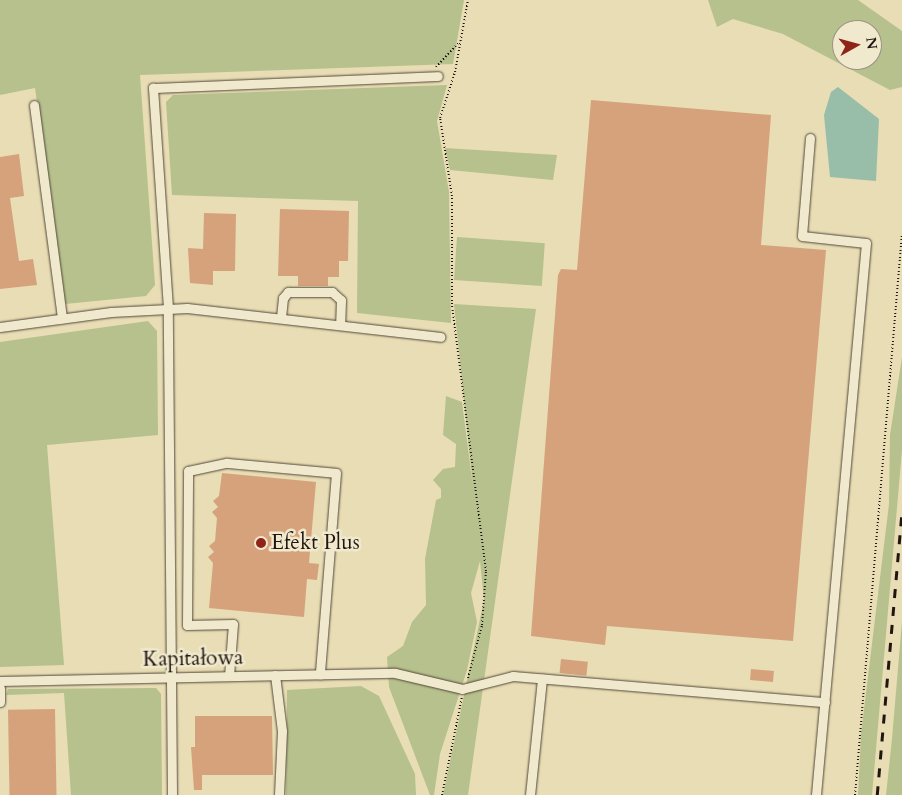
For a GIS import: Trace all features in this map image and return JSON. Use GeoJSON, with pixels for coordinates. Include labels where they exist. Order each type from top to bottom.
{"type":"FeatureCollection","features":[{"type":"Feature","properties":{"kind":"street"},"geometry":{"type":"LineString","coordinates":[[172,795],[168,308],[153,88],[436,76]]}},
{"type":"Feature","properties":{"kind":"street"},"geometry":{"type":"LineString","coordinates":[[34,105],[62,318]]}},
{"type":"Feature","properties":{"kind":"street"},"geometry":{"type":"LineString","coordinates":[[810,138],[802,236],[866,243],[826,702],[816,795]]}},
{"type":"Feature","properties":{"kind":"street"},"geometry":{"type":"LineString","coordinates":[[282,317],[283,298],[288,292],[332,292],[341,300],[340,324]]}},
{"type":"Feature","properties":{"kind":"street"},"geometry":{"type":"LineString","coordinates":[[0,327],[62,318],[168,308],[282,317],[440,337]]}},
{"type":"Feature","properties":{"kind":"street"},"geometry":{"type":"LineString","coordinates":[[229,676],[233,624],[187,625],[188,471],[227,463],[336,473],[320,674]]}},
{"type":"Feature","properties":{"kind":"street","name":"Kapitałowa"},"geometry":{"type":"LineString","coordinates":[[0,681],[387,673],[463,689]]}},
{"type":"Feature","properties":{"kind":"street"},"geometry":{"type":"LineString","coordinates":[[275,675],[282,731],[279,795]]}},
{"type":"Feature","properties":{"kind":"street"},"geometry":{"type":"LineString","coordinates":[[463,689],[513,676],[826,702]]}},
{"type":"Feature","properties":{"kind":"street"},"geometry":{"type":"LineString","coordinates":[[530,795],[542,679]]}},
{"type":"Feature","properties":{"kind":"street"},"geometry":{"type":"LineString","coordinates":[[0,688],[0,702]]}},
{"type":"Feature","properties":{"kind":"path"},"geometry":{"type":"LineString","coordinates":[[442,795],[463,689],[482,625],[486,571],[452,304],[452,196],[440,130],[461,40],[468,0]]}},
{"type":"Feature","properties":{"kind":"path"},"geometry":{"type":"LineString","coordinates":[[436,76],[461,40]]}},
{"type":"Feature","properties":{"kind":"path"},"geometry":{"type":"LineString","coordinates":[[855,795],[902,233]]}},
{"type":"Feature","properties":{"kind":"shaded area"},"geometry":{"type":"Polygon","coordinates":[[[0,0],[464,0],[453,64],[140,75],[155,285],[146,296],[65,304],[35,88],[0,95],[0,0]]]}},
{"type":"Feature","properties":{"kind":"shaded area"},"geometry":{"type":"Polygon","coordinates":[[[708,0],[858,0],[902,31],[902,87],[890,90],[852,70],[882,70],[882,20],[832,20],[832,60],[783,34],[733,19],[717,27],[708,0]]]}},
{"type":"Feature","properties":{"kind":"shaded area"},"geometry":{"type":"Polygon","coordinates":[[[447,85],[437,121],[449,192],[451,323],[357,313],[358,201],[172,195],[166,102],[173,95],[447,85]]]}},
{"type":"Feature","properties":{"kind":"shaded area"},"geometry":{"type":"Polygon","coordinates":[[[838,87],[879,119],[876,181],[830,177],[824,115],[831,92],[838,87]]]}},
{"type":"Feature","properties":{"kind":"shaded area"},"geometry":{"type":"Polygon","coordinates":[[[445,148],[557,155],[553,180],[450,170],[445,148]]]}},
{"type":"Feature","properties":{"kind":"shaded area"},"geometry":{"type":"Polygon","coordinates":[[[457,237],[545,243],[542,286],[454,280],[457,237]]]}},
{"type":"Feature","properties":{"kind":"shaded area"},"geometry":{"type":"Polygon","coordinates":[[[454,304],[536,309],[468,795],[443,795],[484,600],[480,561],[471,593],[477,622],[467,670],[440,754],[434,795],[430,795],[389,687],[387,657],[403,646],[412,622],[426,605],[425,559],[436,500],[441,498],[441,489],[433,480],[443,469],[455,467],[456,444],[443,435],[446,396],[462,402],[473,487],[454,304]]]}},
{"type":"Feature","properties":{"kind":"shaded area"},"geometry":{"type":"Polygon","coordinates":[[[148,321],[157,331],[158,435],[47,445],[64,665],[0,667],[0,342],[148,321]]]}},
{"type":"Feature","properties":{"kind":"shaded area"},"geometry":{"type":"Polygon","coordinates":[[[902,357],[902,450],[872,795],[858,795],[861,734],[889,504],[890,435],[902,357]]]}},
{"type":"Feature","properties":{"kind":"shaded area"},"geometry":{"type":"Polygon","coordinates":[[[902,621],[902,795],[886,795],[892,739],[902,621]]]}},
{"type":"Feature","properties":{"kind":"shaded area"},"geometry":{"type":"Polygon","coordinates":[[[361,686],[379,696],[415,774],[416,795],[286,795],[287,690],[361,686]]]}},
{"type":"Feature","properties":{"kind":"shaded area"},"geometry":{"type":"Polygon","coordinates":[[[156,688],[161,694],[162,795],[71,795],[64,693],[6,695],[8,689],[156,688]]]}},
{"type":"Feature","properties":{"kind":"building"},"geometry":{"type":"Polygon","coordinates":[[[591,100],[771,115],[761,245],[826,250],[793,641],[607,626],[605,645],[531,636],[558,275],[561,269],[577,270],[591,100]]]}},
{"type":"Feature","properties":{"kind":"building"},"geometry":{"type":"Polygon","coordinates":[[[19,154],[24,196],[10,198],[19,261],[33,259],[37,285],[0,289],[0,157],[19,154]]]}},
{"type":"Feature","properties":{"kind":"building"},"geometry":{"type":"Polygon","coordinates":[[[280,209],[349,211],[348,261],[339,261],[339,277],[328,277],[328,286],[298,286],[298,276],[278,276],[280,209]]]}},
{"type":"Feature","properties":{"kind":"building"},"geometry":{"type":"Polygon","coordinates":[[[204,213],[236,214],[235,271],[213,271],[213,285],[190,283],[188,248],[203,249],[204,213]]]}},
{"type":"Feature","properties":{"kind":"building","name":"Efekt Plus"},"geometry":{"type":"Polygon","coordinates":[[[222,473],[316,482],[309,563],[319,564],[317,580],[307,579],[304,617],[209,608],[213,563],[208,557],[214,552],[209,546],[215,541],[217,518],[212,512],[218,507],[213,501],[219,496],[222,473]]]}},
{"type":"Feature","properties":{"kind":"building"},"geometry":{"type":"Polygon","coordinates":[[[561,659],[588,662],[586,676],[560,673],[561,659]]]}},
{"type":"Feature","properties":{"kind":"building"},"geometry":{"type":"Polygon","coordinates":[[[751,669],[774,671],[773,682],[750,680],[751,669]]]}},
{"type":"Feature","properties":{"kind":"building"},"geometry":{"type":"Polygon","coordinates":[[[55,709],[57,795],[9,795],[8,710],[55,709]]]}},
{"type":"Feature","properties":{"kind":"building"},"geometry":{"type":"Polygon","coordinates":[[[195,716],[272,716],[273,775],[202,775],[202,790],[194,790],[191,747],[195,747],[195,716]]]}},
{"type":"Feature","properties":{"kind":"railway"},"geometry":{"type":"LineString","coordinates":[[877,795],[902,508]]}},
{"type":"Feature","properties":{"kind":"place","name":"Efekt Plus"},"geometry":{"type":"Point","coordinates":[261,543]}}]}
